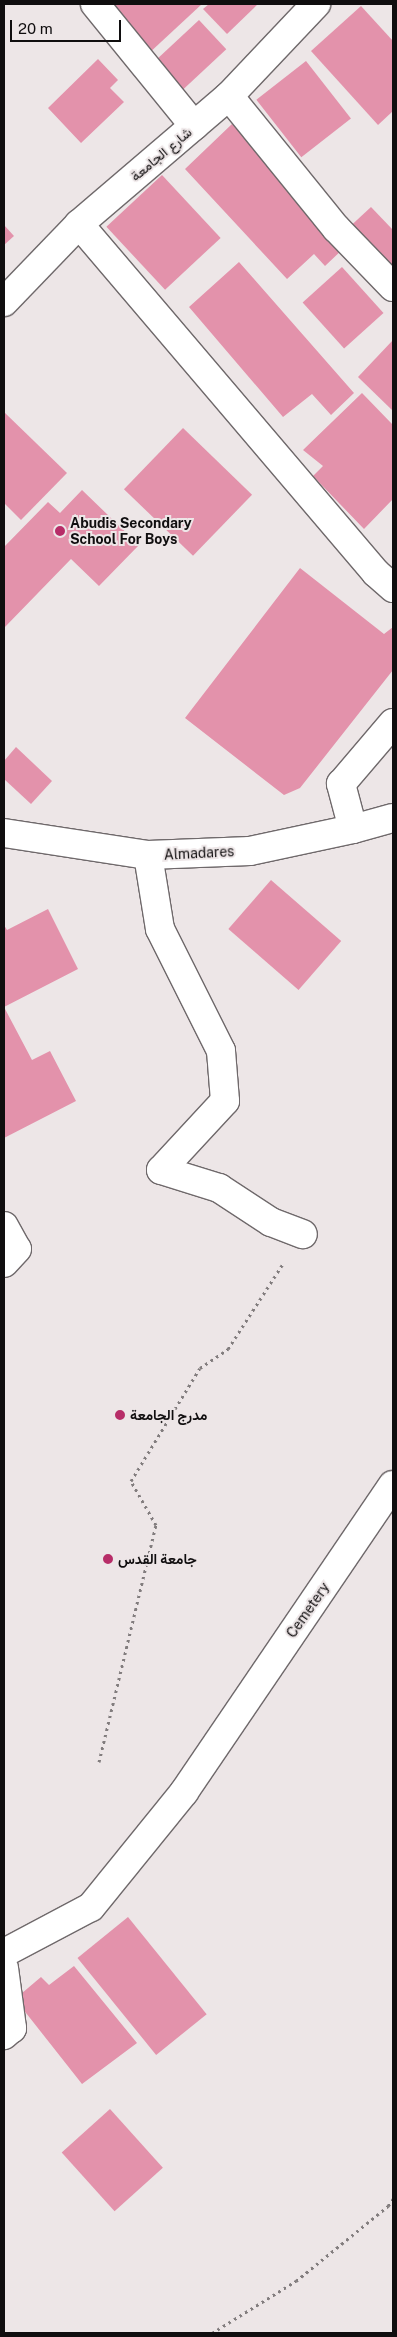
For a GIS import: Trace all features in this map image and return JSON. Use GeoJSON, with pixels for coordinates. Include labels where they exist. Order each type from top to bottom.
{"type":"FeatureCollection","features":[{"type":"Feature","properties":{"kind":"street"},"geometry":{"type":"LineString","coordinates":[[95,4],[194,126]]}},
{"type":"Feature","properties":{"kind":"street","name":"شارع الجامعة"},"geometry":{"type":"LineString","coordinates":[[4,302],[79,224],[229,96],[316,4]]}},
{"type":"Feature","properties":{"kind":"street"},"geometry":{"type":"LineString","coordinates":[[229,96],[336,228],[393,287]]}},
{"type":"Feature","properties":{"kind":"street"},"geometry":{"type":"LineString","coordinates":[[79,224],[376,573],[393,588]]}},
{"type":"Feature","properties":{"kind":"street"},"geometry":{"type":"LineString","coordinates":[[353,829],[341,784],[393,723]]}},
{"type":"Feature","properties":{"kind":"street","name":"Almadares"},"geometry":{"type":"LineString","coordinates":[[4,833],[148,855],[250,851],[353,829],[393,818]]}},
{"type":"Feature","properties":{"kind":"street"},"geometry":{"type":"LineString","coordinates":[[148,855],[160,929],[220,1051],[224,1101],[161,1170],[219,1188],[271,1222],[303,1234]]}},
{"type":"Feature","properties":{"kind":"street"},"geometry":{"type":"LineString","coordinates":[[4,1226],[17,1249],[4,1263]]}},
{"type":"Feature","properties":{"kind":"street","name":"Cemetery"},"geometry":{"type":"LineString","coordinates":[[4,1953],[91,1907],[184,1792],[393,1485]]}},
{"type":"Feature","properties":{"kind":"street"},"geometry":{"type":"LineString","coordinates":[[4,1968],[12,2028],[4,2035]]}},
{"type":"Feature","properties":{"kind":"path"},"geometry":{"type":"LineString","coordinates":[[99,1762],[156,1525],[131,1481],[200,1368],[228,1349],[303,1234]]}},
{"type":"Feature","properties":{"kind":"path"},"geometry":{"type":"LineString","coordinates":[[212,2333],[296,2281],[388,2206],[393,2199]]}},
{"type":"Feature","properties":{"kind":"building"},"geometry":{"type":"Polygon","coordinates":[[[112,4],[202,4],[147,55],[112,4]]]}},
{"type":"Feature","properties":{"kind":"building"},"geometry":{"type":"Polygon","coordinates":[[[209,4],[258,4],[227,34],[203,9],[209,4]]]}},
{"type":"Feature","properties":{"kind":"building"},"geometry":{"type":"Polygon","coordinates":[[[361,6],[393,41],[393,111],[378,125],[311,51],[361,6]]]}},
{"type":"Feature","properties":{"kind":"building"},"geometry":{"type":"Polygon","coordinates":[[[199,20],[226,49],[176,96],[149,67],[199,20]]]}},
{"type":"Feature","properties":{"kind":"building"},"geometry":{"type":"Polygon","coordinates":[[[98,59],[118,80],[110,88],[124,102],[81,143],[48,108],[98,59]]]}},
{"type":"Feature","properties":{"kind":"building"},"geometry":{"type":"Polygon","coordinates":[[[306,61],[351,119],[301,157],[256,100],[306,61]]]}},
{"type":"Feature","properties":{"kind":"building"},"geometry":{"type":"Polygon","coordinates":[[[232,124],[344,248],[325,266],[314,254],[287,279],[185,169],[232,124]]]}},
{"type":"Feature","properties":{"kind":"building"},"geometry":{"type":"Polygon","coordinates":[[[162,175],[221,238],[165,290],[106,227],[162,175]]]}},
{"type":"Feature","properties":{"kind":"building"},"geometry":{"type":"Polygon","coordinates":[[[371,207],[393,230],[393,283],[344,232],[371,207]]]}},
{"type":"Feature","properties":{"kind":"building"},"geometry":{"type":"Polygon","coordinates":[[[4,225],[14,236],[4,245],[4,225]]]}},
{"type":"Feature","properties":{"kind":"building"},"geometry":{"type":"Polygon","coordinates":[[[239,262],[354,393],[331,415],[312,394],[283,417],[189,307],[239,262]]]}},
{"type":"Feature","properties":{"kind":"building"},"geometry":{"type":"Polygon","coordinates":[[[342,267],[383,313],[344,349],[303,302],[342,267]]]}},
{"type":"Feature","properties":{"kind":"building"},"geometry":{"type":"Polygon","coordinates":[[[393,340],[393,411],[358,377],[393,340]]]}},
{"type":"Feature","properties":{"kind":"building"},"geometry":{"type":"Polygon","coordinates":[[[362,393],[393,425],[393,499],[364,529],[313,476],[323,466],[303,450],[362,393]]]}},
{"type":"Feature","properties":{"kind":"building"},"geometry":{"type":"Polygon","coordinates":[[[4,412],[67,473],[21,520],[4,503],[4,412]]]}},
{"type":"Feature","properties":{"kind":"building"},"geometry":{"type":"Polygon","coordinates":[[[183,428],[252,495],[193,556],[124,489],[183,428]]]}},
{"type":"Feature","properties":{"kind":"building"},"geometry":{"type":"Polygon","coordinates":[[[82,490],[139,545],[99,586],[71,559],[4,628],[4,547],[48,502],[60,513],[82,490]]]}},
{"type":"Feature","properties":{"kind":"building"},"geometry":{"type":"Polygon","coordinates":[[[300,568],[384,634],[393,627],[393,670],[300,788],[284,795],[185,718],[300,568]]]}},
{"type":"Feature","properties":{"kind":"building"},"geometry":{"type":"Polygon","coordinates":[[[16,747],[52,781],[31,804],[4,779],[4,761],[16,747]]]}},
{"type":"Feature","properties":{"kind":"building"},"geometry":{"type":"Polygon","coordinates":[[[271,880],[341,941],[299,990],[228,929],[271,880]]]}},
{"type":"Feature","properties":{"kind":"building"},"geometry":{"type":"Polygon","coordinates":[[[48,909],[78,969],[4,1007],[4,925],[7,930],[48,909]]]}},
{"type":"Feature","properties":{"kind":"building"},"geometry":{"type":"Polygon","coordinates":[[[4,1007],[32,1060],[50,1051],[76,1101],[4,1138],[4,1007]]]}},
{"type":"Feature","properties":{"kind":"building"},"geometry":{"type":"Polygon","coordinates":[[[128,1917],[207,2014],[156,2055],[77,1958],[128,1917]]]}},
{"type":"Feature","properties":{"kind":"building"},"geometry":{"type":"Polygon","coordinates":[[[74,1966],[137,2043],[82,2084],[15,1999],[41,1977],[49,1985],[74,1966]]]}},
{"type":"Feature","properties":{"kind":"building"},"geometry":{"type":"Polygon","coordinates":[[[110,2109],[163,2168],[115,2211],[62,2152],[110,2109]]]}},
{"type":"Feature","properties":{"kind":"place","name":"Abudis Secondary School For Boys"},"geometry":{"type":"Point","coordinates":[60,531]}},
{"type":"Feature","properties":{"kind":"place","name":"مدرج الجامعة"},"geometry":{"type":"Point","coordinates":[120,1415]}},
{"type":"Feature","properties":{"kind":"place","name":"جامعة القدس"},"geometry":{"type":"Point","coordinates":[108,1559]}}]}
